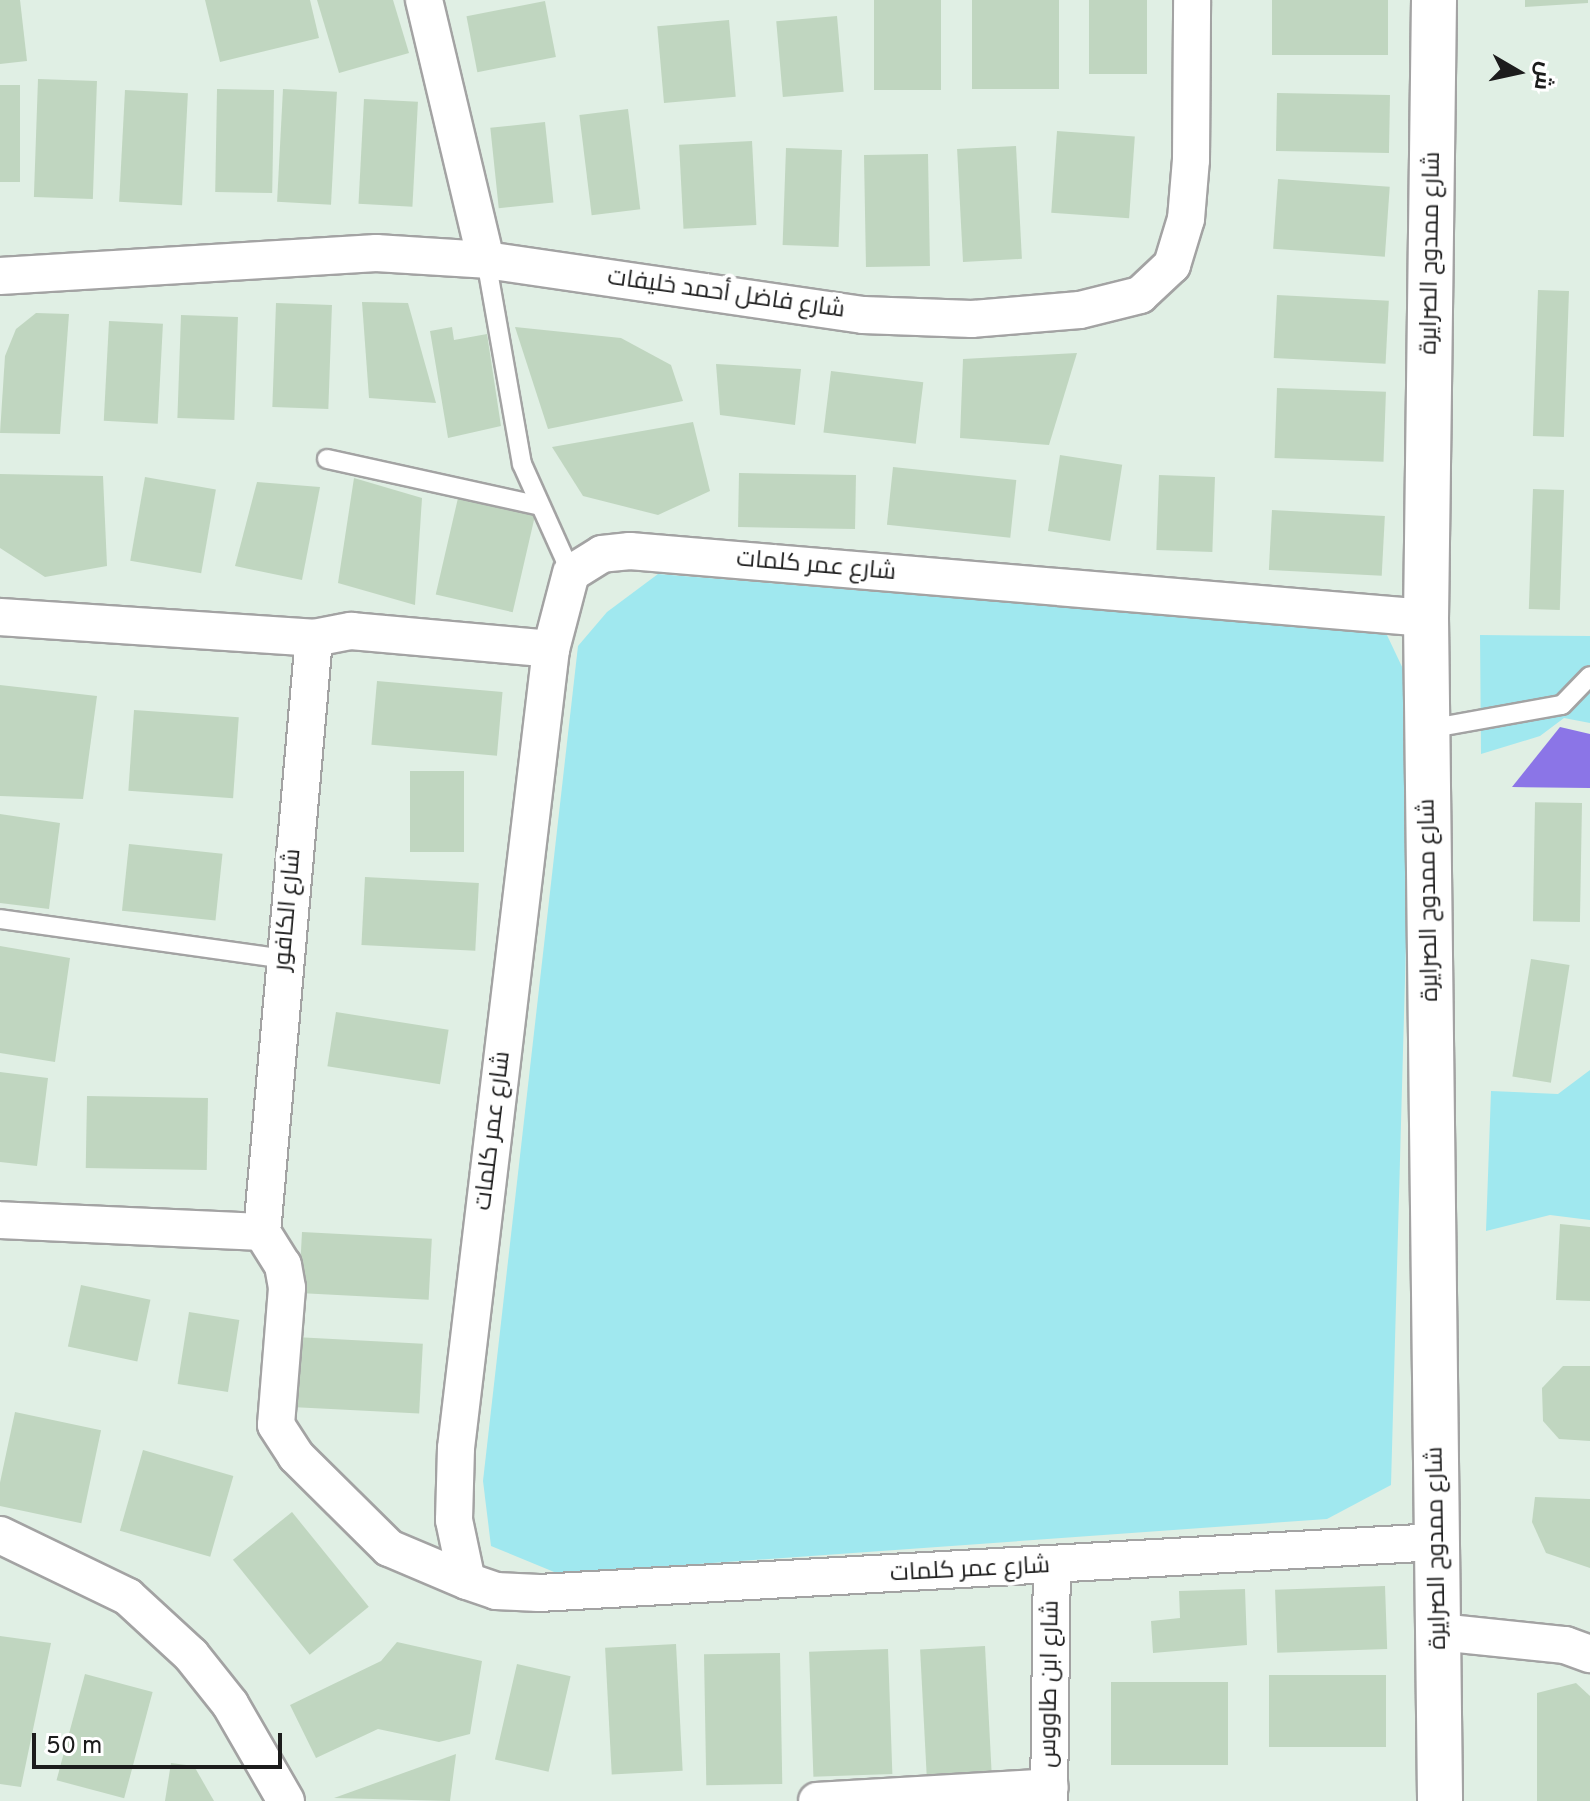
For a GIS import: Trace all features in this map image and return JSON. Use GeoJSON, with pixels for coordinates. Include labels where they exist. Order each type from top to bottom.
{"type":"FeatureCollection","features":[{"type":"Feature","properties":{"kind":"street"},"geometry":{"type":"LineString","coordinates":[[424,0],[486,260]]}},
{"type":"Feature","properties":{"kind":"street","name":"شارع فاضل أحمد خليفات"},"geometry":{"type":"LineString","coordinates":[[0,276],[226,257],[486,260],[917,318],[1080,310],[1140,295],[1172,265],[1186,219],[1192,0]]}},
{"type":"Feature","properties":{"kind":"street","name":"شارع ممدوح الصرايرة"},"geometry":{"type":"LineString","coordinates":[[1434,0],[1426,618],[1440,1801]]}},
{"type":"Feature","properties":{"kind":"street","name":"شارع عمر كلمات"},"geometry":{"type":"LineString","coordinates":[[1426,618],[630,551],[602,554],[571,573],[551,649],[456,1448],[456,1553],[467,1581],[496,1591],[539,1593],[1052,1567],[1438,1542]]}},
{"type":"Feature","properties":{"kind":"street"},"geometry":{"type":"LineString","coordinates":[[0,617],[314,638],[351,631],[551,649]]}},
{"type":"Feature","properties":{"kind":"street","name":"شارع الكافور"},"geometry":{"type":"LineString","coordinates":[[262,1232],[314,638]]}},
{"type":"Feature","properties":{"kind":"street"},"geometry":{"type":"LineString","coordinates":[[0,1220],[262,1232],[283,1265],[287,1288],[276,1425],[296,1456],[389,1548],[467,1581]]}},
{"type":"Feature","properties":{"kind":"street"},"geometry":{"type":"LineString","coordinates":[[0,1535],[128,1597],[191,1655],[230,1704],[286,1801]]}},
{"type":"Feature","properties":{"kind":"street","name":"شارع ابن طاووس"},"geometry":{"type":"LineString","coordinates":[[1049,1794],[1052,1567]]}},
{"type":"Feature","properties":{"kind":"street"},"geometry":{"type":"LineString","coordinates":[[1439,1632],[1565,1645],[1590,1654]]}},
{"type":"Feature","properties":{"kind":"street"},"geometry":{"type":"LineString","coordinates":[[817,1801],[1049,1794]]}},
{"type":"Feature","properties":{"kind":"lane"},"geometry":{"type":"LineString","coordinates":[[486,260],[522,464],[571,573]]}},
{"type":"Feature","properties":{"kind":"lane"},"geometry":{"type":"LineString","coordinates":[[327,459],[540,506]]}},
{"type":"Feature","properties":{"kind":"lane"},"geometry":{"type":"LineString","coordinates":[[1428,729],[1562,705],[1590,676]]}},
{"type":"Feature","properties":{"kind":"lane"},"geometry":{"type":"LineString","coordinates":[[0,919],[284,959]]}},
{"type":"Feature","properties":{"kind":"shaded area"},"geometry":{"type":"Polygon","coordinates":[[[658,574],[1386,633],[1413,690],[1391,1485],[1327,1519],[559,1574],[491,1546],[483,1481],[578,646],[607,612],[658,574]]]}},
{"type":"Feature","properties":{"kind":"shaded area"},"geometry":{"type":"Polygon","coordinates":[[[1480,635],[1590,636],[1590,723],[1564,718],[1540,736],[1481,754],[1480,635]]]}},
{"type":"Feature","properties":{"kind":"shaded area"},"geometry":{"type":"Polygon","coordinates":[[[1560,727],[1590,734],[1590,788],[1512,787],[1560,727]]]}},
{"type":"Feature","properties":{"kind":"shaded area"},"geometry":{"type":"Polygon","coordinates":[[[1590,1070],[1590,1220],[1550,1215],[1486,1231],[1491,1091],[1558,1094],[1590,1070]]]}},
{"type":"Feature","properties":{"kind":"building"},"geometry":{"type":"Polygon","coordinates":[[[0,0],[20,0],[27,61],[0,64],[0,0]]]}},
{"type":"Feature","properties":{"kind":"building"},"geometry":{"type":"Polygon","coordinates":[[[205,0],[310,0],[319,38],[220,62],[205,0]]]}},
{"type":"Feature","properties":{"kind":"building"},"geometry":{"type":"Polygon","coordinates":[[[317,0],[393,0],[409,53],[339,73],[317,0]]]}},
{"type":"Feature","properties":{"kind":"building"},"geometry":{"type":"Polygon","coordinates":[[[874,0],[941,0],[941,90],[874,90],[874,0]]]}},
{"type":"Feature","properties":{"kind":"building"},"geometry":{"type":"Polygon","coordinates":[[[972,0],[1059,0],[1059,89],[972,89],[972,0]]]}},
{"type":"Feature","properties":{"kind":"building"},"geometry":{"type":"Polygon","coordinates":[[[1089,0],[1147,0],[1147,74],[1089,74],[1089,0]]]}},
{"type":"Feature","properties":{"kind":"building"},"geometry":{"type":"Polygon","coordinates":[[[1272,0],[1388,0],[1388,55],[1272,55],[1272,0]]]}},
{"type":"Feature","properties":{"kind":"building"},"geometry":{"type":"Polygon","coordinates":[[[1525,0],[1588,0],[1588,3],[1525,7],[1525,0]]]}},
{"type":"Feature","properties":{"kind":"building"},"geometry":{"type":"Polygon","coordinates":[[[545,1],[556,57],[477,72],[466,16],[545,1]]]}},
{"type":"Feature","properties":{"kind":"building"},"geometry":{"type":"Polygon","coordinates":[[[837,16],[844,92],[783,97],[776,21],[837,16]]]}},
{"type":"Feature","properties":{"kind":"building"},"geometry":{"type":"Polygon","coordinates":[[[729,20],[736,97],[664,103],[657,26],[729,20]]]}},
{"type":"Feature","properties":{"kind":"building"},"geometry":{"type":"Polygon","coordinates":[[[38,79],[97,81],[93,199],[34,197],[38,79]]]}},
{"type":"Feature","properties":{"kind":"building"},"geometry":{"type":"Polygon","coordinates":[[[0,85],[20,85],[20,182],[0,182],[0,85]]]}},
{"type":"Feature","properties":{"kind":"building"},"geometry":{"type":"Polygon","coordinates":[[[217,89],[274,90],[272,193],[215,192],[217,89]]]}},
{"type":"Feature","properties":{"kind":"building"},"geometry":{"type":"Polygon","coordinates":[[[283,89],[337,92],[331,205],[277,202],[283,89]]]}},
{"type":"Feature","properties":{"kind":"building"},"geometry":{"type":"Polygon","coordinates":[[[125,90],[188,93],[182,205],[119,202],[125,90]]]}},
{"type":"Feature","properties":{"kind":"building"},"geometry":{"type":"Polygon","coordinates":[[[1277,93],[1390,95],[1389,153],[1276,151],[1277,93]]]}},
{"type":"Feature","properties":{"kind":"building"},"geometry":{"type":"Polygon","coordinates":[[[364,99],[418,102],[412,207],[359,204],[364,99]]]}},
{"type":"Feature","properties":{"kind":"building"},"geometry":{"type":"Polygon","coordinates":[[[628,109],[640,209],[592,215],[579,115],[628,109]]]}},
{"type":"Feature","properties":{"kind":"building"},"geometry":{"type":"Polygon","coordinates":[[[545,122],[553,203],[499,208],[490,128],[545,122]]]}},
{"type":"Feature","properties":{"kind":"building"},"geometry":{"type":"Polygon","coordinates":[[[1057,131],[1135,136],[1129,218],[1051,213],[1057,131]]]}},
{"type":"Feature","properties":{"kind":"building"},"geometry":{"type":"Polygon","coordinates":[[[752,141],[756,225],[683,229],[679,145],[752,141]]]}},
{"type":"Feature","properties":{"kind":"building"},"geometry":{"type":"Polygon","coordinates":[[[1016,146],[1022,259],[963,262],[957,149],[1016,146]]]}},
{"type":"Feature","properties":{"kind":"building"},"geometry":{"type":"Polygon","coordinates":[[[786,148],[842,150],[839,247],[783,245],[786,148]]]}},
{"type":"Feature","properties":{"kind":"building"},"geometry":{"type":"Polygon","coordinates":[[[928,154],[930,266],[866,267],[864,155],[928,154]]]}},
{"type":"Feature","properties":{"kind":"building"},"geometry":{"type":"Polygon","coordinates":[[[1278,179],[1390,187],[1385,257],[1273,249],[1278,179]]]}},
{"type":"Feature","properties":{"kind":"building"},"geometry":{"type":"Polygon","coordinates":[[[1538,290],[1569,291],[1564,437],[1533,436],[1538,290]]]}},
{"type":"Feature","properties":{"kind":"building"},"geometry":{"type":"Polygon","coordinates":[[[1277,295],[1389,301],[1386,364],[1274,358],[1277,295]]]}},
{"type":"Feature","properties":{"kind":"building"},"geometry":{"type":"Polygon","coordinates":[[[362,302],[408,303],[436,403],[369,398],[362,302]]]}},
{"type":"Feature","properties":{"kind":"building"},"geometry":{"type":"Polygon","coordinates":[[[276,303],[332,305],[328,409],[272,407],[276,303]]]}},
{"type":"Feature","properties":{"kind":"building"},"geometry":{"type":"Polygon","coordinates":[[[36,313],[69,314],[60,434],[0,433],[5,356],[16,329],[36,313]]]}},
{"type":"Feature","properties":{"kind":"building"},"geometry":{"type":"Polygon","coordinates":[[[181,315],[238,317],[234,420],[177,418],[181,315]]]}},
{"type":"Feature","properties":{"kind":"building"},"geometry":{"type":"Polygon","coordinates":[[[109,321],[163,324],[158,424],[104,421],[109,321]]]}},
{"type":"Feature","properties":{"kind":"building"},"geometry":{"type":"Polygon","coordinates":[[[452,327],[454,340],[487,334],[501,426],[448,438],[430,331],[452,327]]]}},
{"type":"Feature","properties":{"kind":"building"},"geometry":{"type":"Polygon","coordinates":[[[515,327],[621,338],[671,365],[683,401],[548,429],[515,327]]]}},
{"type":"Feature","properties":{"kind":"building"},"geometry":{"type":"Polygon","coordinates":[[[1077,353],[1049,445],[960,438],[963,359],[1077,353]]]}},
{"type":"Feature","properties":{"kind":"building"},"geometry":{"type":"Polygon","coordinates":[[[716,364],[801,369],[795,425],[720,415],[716,364]]]}},
{"type":"Feature","properties":{"kind":"building"},"geometry":{"type":"Polygon","coordinates":[[[831,371],[923,382],[916,444],[823,433],[831,371]]]}},
{"type":"Feature","properties":{"kind":"building"},"geometry":{"type":"Polygon","coordinates":[[[1277,388],[1386,392],[1383,462],[1275,458],[1277,388]]]}},
{"type":"Feature","properties":{"kind":"building"},"geometry":{"type":"Polygon","coordinates":[[[693,422],[710,491],[658,515],[583,496],[552,447],[693,422]]]}},
{"type":"Feature","properties":{"kind":"building"},"geometry":{"type":"Polygon","coordinates":[[[1060,455],[1122,465],[1110,541],[1048,531],[1060,455]]]}},
{"type":"Feature","properties":{"kind":"building"},"geometry":{"type":"Polygon","coordinates":[[[893,467],[1016,480],[1010,538],[887,525],[893,467]]]}},
{"type":"Feature","properties":{"kind":"building"},"geometry":{"type":"Polygon","coordinates":[[[739,473],[856,475],[855,529],[738,527],[739,473]]]}},
{"type":"Feature","properties":{"kind":"building"},"geometry":{"type":"Polygon","coordinates":[[[0,474],[103,476],[107,566],[45,577],[0,548],[0,474]]]}},
{"type":"Feature","properties":{"kind":"building"},"geometry":{"type":"Polygon","coordinates":[[[1159,475],[1215,477],[1212,552],[1156,550],[1159,475]]]}},
{"type":"Feature","properties":{"kind":"building"},"geometry":{"type":"Polygon","coordinates":[[[145,477],[216,490],[201,573],[130,561],[145,477]]]}},
{"type":"Feature","properties":{"kind":"building"},"geometry":{"type":"Polygon","coordinates":[[[354,478],[422,498],[415,605],[338,583],[354,478]]]}},
{"type":"Feature","properties":{"kind":"building"},"geometry":{"type":"Polygon","coordinates":[[[257,482],[320,487],[302,580],[235,566],[257,482]]]}},
{"type":"Feature","properties":{"kind":"building"},"geometry":{"type":"Polygon","coordinates":[[[1533,489],[1564,490],[1560,610],[1529,609],[1533,489]]]}},
{"type":"Feature","properties":{"kind":"building"},"geometry":{"type":"Polygon","coordinates":[[[458,498],[535,516],[513,612],[436,594],[458,498]]]}},
{"type":"Feature","properties":{"kind":"building"},"geometry":{"type":"Polygon","coordinates":[[[1272,510],[1385,516],[1382,576],[1269,570],[1272,510]]]}},
{"type":"Feature","properties":{"kind":"building"},"geometry":{"type":"Polygon","coordinates":[[[377,681],[503,692],[497,756],[371,745],[377,681]]]}},
{"type":"Feature","properties":{"kind":"building"},"geometry":{"type":"Polygon","coordinates":[[[0,685],[97,696],[83,799],[0,796],[0,685]]]}},
{"type":"Feature","properties":{"kind":"building"},"geometry":{"type":"Polygon","coordinates":[[[134,710],[239,717],[233,798],[128,791],[134,710]]]}},
{"type":"Feature","properties":{"kind":"building"},"geometry":{"type":"Polygon","coordinates":[[[410,771],[464,771],[464,852],[410,852],[410,771]]]}},
{"type":"Feature","properties":{"kind":"building"},"geometry":{"type":"Polygon","coordinates":[[[1535,802],[1582,803],[1580,922],[1533,921],[1535,802]]]}},
{"type":"Feature","properties":{"kind":"building"},"geometry":{"type":"Polygon","coordinates":[[[0,814],[60,823],[49,909],[0,903],[0,814]]]}},
{"type":"Feature","properties":{"kind":"building"},"geometry":{"type":"Polygon","coordinates":[[[129,844],[222,854],[215,920],[122,911],[129,844]]]}},
{"type":"Feature","properties":{"kind":"building"},"geometry":{"type":"Polygon","coordinates":[[[365,877],[479,883],[475,951],[361,945],[365,877]]]}},
{"type":"Feature","properties":{"kind":"building"},"geometry":{"type":"Polygon","coordinates":[[[0,946],[70,958],[55,1062],[0,1053],[0,946]]]}},
{"type":"Feature","properties":{"kind":"building"},"geometry":{"type":"Polygon","coordinates":[[[1531,959],[1570,965],[1551,1083],[1512,1077],[1531,959]]]}},
{"type":"Feature","properties":{"kind":"building"},"geometry":{"type":"Polygon","coordinates":[[[336,1012],[449,1030],[440,1084],[327,1066],[336,1012]]]}},
{"type":"Feature","properties":{"kind":"building"},"geometry":{"type":"Polygon","coordinates":[[[0,1072],[48,1078],[37,1166],[0,1162],[0,1072]]]}},
{"type":"Feature","properties":{"kind":"building"},"geometry":{"type":"Polygon","coordinates":[[[87,1096],[208,1098],[207,1170],[86,1168],[87,1096]]]}},
{"type":"Feature","properties":{"kind":"building"},"geometry":{"type":"Polygon","coordinates":[[[1560,1224],[1590,1227],[1590,1301],[1556,1300],[1560,1224]]]}},
{"type":"Feature","properties":{"kind":"building"},"geometry":{"type":"Polygon","coordinates":[[[302,1232],[432,1239],[429,1300],[299,1293],[302,1232]]]}},
{"type":"Feature","properties":{"kind":"building"},"geometry":{"type":"Polygon","coordinates":[[[81,1285],[150,1300],[137,1361],[68,1347],[81,1285]]]}},
{"type":"Feature","properties":{"kind":"building"},"geometry":{"type":"Polygon","coordinates":[[[189,1312],[239,1320],[228,1392],[178,1384],[189,1312]]]}},
{"type":"Feature","properties":{"kind":"building"},"geometry":{"type":"Polygon","coordinates":[[[295,1337],[423,1344],[419,1414],[291,1407],[295,1337]]]}},
{"type":"Feature","properties":{"kind":"building"},"geometry":{"type":"Polygon","coordinates":[[[1563,1366],[1590,1366],[1590,1441],[1559,1439],[1543,1421],[1542,1388],[1563,1366]]]}},
{"type":"Feature","properties":{"kind":"building"},"geometry":{"type":"Polygon","coordinates":[[[15,1412],[101,1430],[81,1523],[0,1506],[0,1483],[15,1412]]]}},
{"type":"Feature","properties":{"kind":"building"},"geometry":{"type":"Polygon","coordinates":[[[143,1450],[233,1476],[210,1557],[120,1531],[143,1450]]]}},
{"type":"Feature","properties":{"kind":"building"},"geometry":{"type":"Polygon","coordinates":[[[1535,1497],[1590,1499],[1590,1568],[1546,1553],[1532,1522],[1535,1497]]]}},
{"type":"Feature","properties":{"kind":"building"},"geometry":{"type":"Polygon","coordinates":[[[292,1512],[369,1607],[310,1655],[233,1560],[292,1512]]]}},
{"type":"Feature","properties":{"kind":"building"},"geometry":{"type":"Polygon","coordinates":[[[1385,1586],[1387,1649],[1277,1653],[1275,1590],[1385,1586]]]}},
{"type":"Feature","properties":{"kind":"building"},"geometry":{"type":"Polygon","coordinates":[[[1245,1589],[1247,1645],[1153,1653],[1151,1621],[1180,1618],[1179,1591],[1245,1589]]]}},
{"type":"Feature","properties":{"kind":"building"},"geometry":{"type":"Polygon","coordinates":[[[0,1636],[51,1643],[21,1787],[0,1784],[0,1636]]]}},
{"type":"Feature","properties":{"kind":"building"},"geometry":{"type":"Polygon","coordinates":[[[397,1642],[482,1661],[470,1734],[439,1742],[378,1729],[316,1758],[290,1705],[381,1661],[397,1642]]]}},
{"type":"Feature","properties":{"kind":"building"},"geometry":{"type":"Polygon","coordinates":[[[676,1644],[683,1771],[612,1775],[605,1648],[676,1644]]]}},
{"type":"Feature","properties":{"kind":"building"},"geometry":{"type":"Polygon","coordinates":[[[985,1646],[992,1775],[927,1778],[920,1649],[985,1646]]]}},
{"type":"Feature","properties":{"kind":"building"},"geometry":{"type":"Polygon","coordinates":[[[888,1649],[892,1774],[813,1777],[809,1652],[888,1649]]]}},
{"type":"Feature","properties":{"kind":"building"},"geometry":{"type":"Polygon","coordinates":[[[780,1653],[782,1784],[706,1785],[704,1654],[780,1653]]]}},
{"type":"Feature","properties":{"kind":"building"},"geometry":{"type":"Polygon","coordinates":[[[517,1664],[571,1676],[549,1772],[495,1759],[517,1664]]]}},
{"type":"Feature","properties":{"kind":"building"},"geometry":{"type":"Polygon","coordinates":[[[85,1674],[153,1692],[124,1798],[57,1780],[85,1674]]]}},
{"type":"Feature","properties":{"kind":"building"},"geometry":{"type":"Polygon","coordinates":[[[1269,1675],[1386,1675],[1386,1747],[1269,1747],[1269,1675]]]}},
{"type":"Feature","properties":{"kind":"building"},"geometry":{"type":"Polygon","coordinates":[[[1111,1682],[1228,1682],[1228,1765],[1111,1765],[1111,1682]]]}},
{"type":"Feature","properties":{"kind":"building"},"geometry":{"type":"Polygon","coordinates":[[[1576,1683],[1590,1696],[1590,1801],[1537,1801],[1537,1693],[1576,1683]]]}},
{"type":"Feature","properties":{"kind":"building"},"geometry":{"type":"Polygon","coordinates":[[[456,1754],[450,1801],[334,1798],[456,1754]]]}},
{"type":"Feature","properties":{"kind":"building"},"geometry":{"type":"Polygon","coordinates":[[[171,1763],[194,1766],[214,1801],[165,1801],[171,1763]]]}}]}
